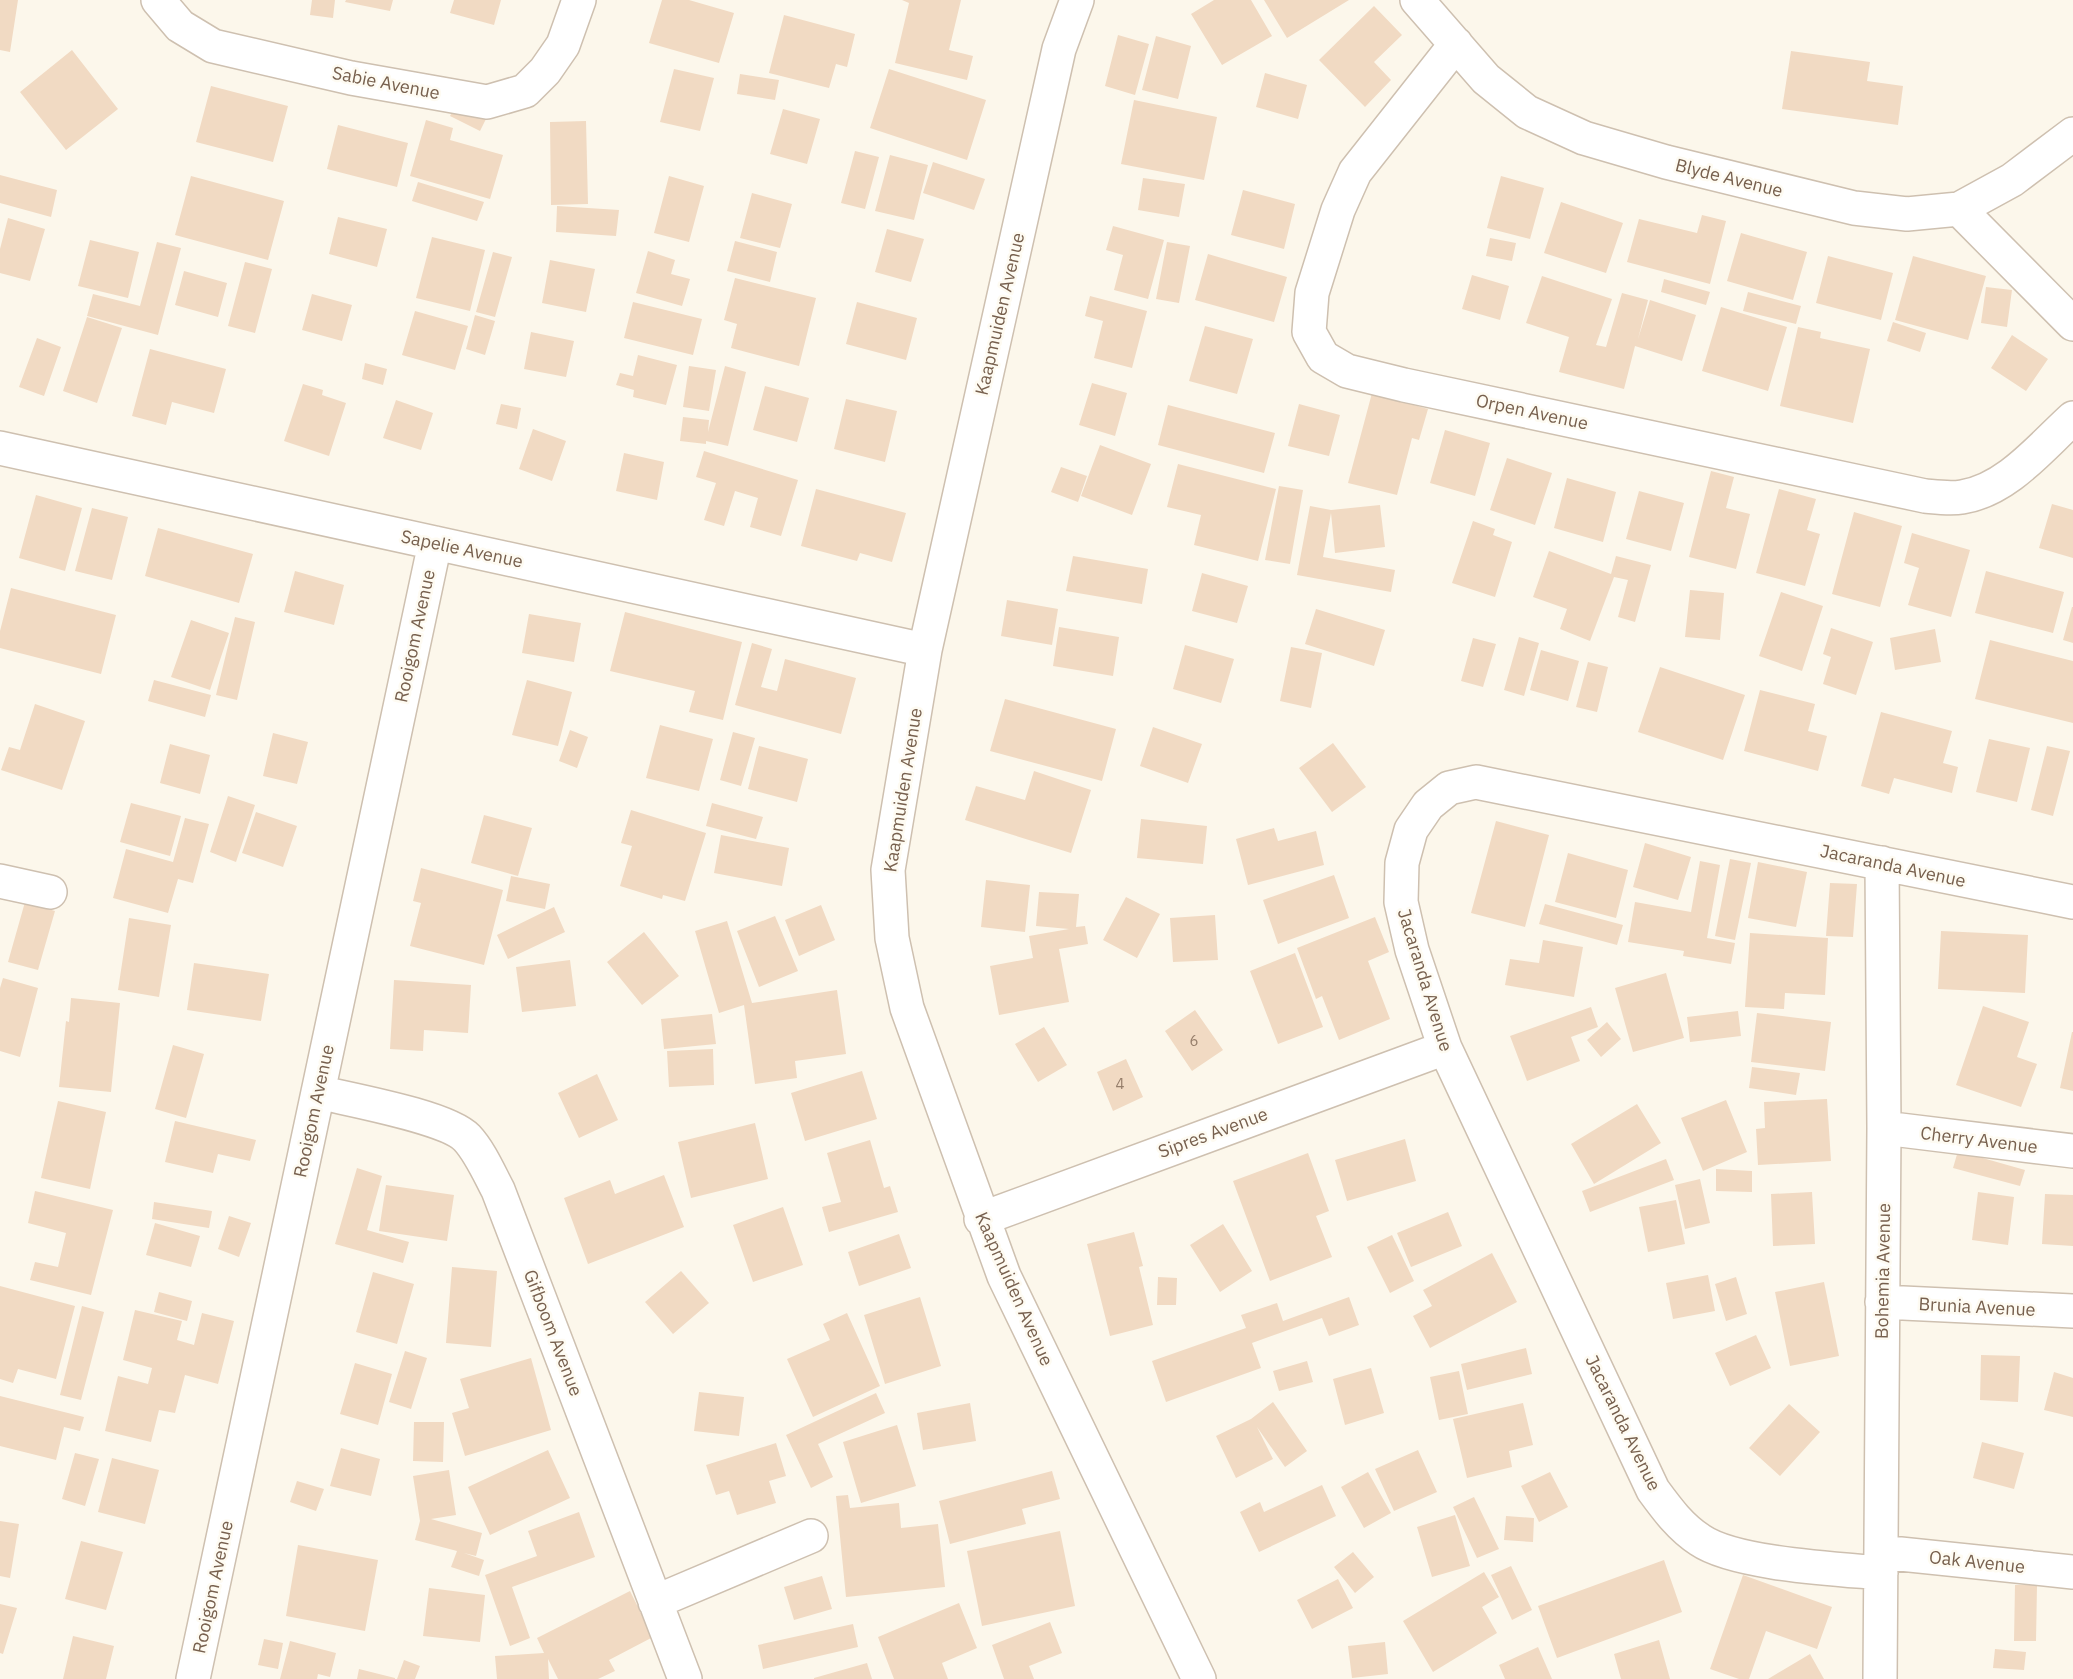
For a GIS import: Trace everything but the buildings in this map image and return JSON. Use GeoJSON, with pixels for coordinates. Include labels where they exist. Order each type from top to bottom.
{"type":"FeatureCollection","features":[{"type":"Feature","properties":{"kind":"street","name":"Sabie Avenue"},"geometry":{"type":"LineString","coordinates":[[158,0],[180,26],[213,46],[351,78],[487,102],[525,91],[545,71],[563,45],[579,0]]}},
{"type":"Feature","properties":{"kind":"street","name":"Kaapmuiden Avenue"},"geometry":{"type":"LineString","coordinates":[[1077,0],[1059,49],[925,650],[888,870],[892,938],[908,1008],[981,1219],[1004,1276],[1199,1679]]}},
{"type":"Feature","properties":{"kind":"street","name":"Blyde Avenue"},"geometry":{"type":"LineString","coordinates":[[1417,0],[1486,79],[1527,112],[1584,138],[1665,162],[1854,208],[1907,214],[1959,209],[2012,180],[2073,134]]}},
{"type":"Feature","properties":{"kind":"street","name":"Orpen Avenue"},"geometry":{"type":"LineString","coordinates":[[1456,44],[1355,172],[1338,210],[1312,293],[1309,332],[1323,357],[1347,371],[1404,385],[1925,496],[1962,497],[1990,488],[2018,469],[2073,418]]}},
{"type":"Feature","properties":{"kind":"street"},"geometry":{"type":"LineString","coordinates":[[1959,209],[2073,324]]}},
{"type":"Feature","properties":{"kind":"street","name":"Sapelie Avenue"},"geometry":{"type":"LineString","coordinates":[[0,448],[925,650]]}},
{"type":"Feature","properties":{"kind":"street","name":"Rooigom Avenue"},"geometry":{"type":"LineString","coordinates":[[193,1679],[435,543]]}},
{"type":"Feature","properties":{"kind":"street","name":"Jacaranda Avenue"},"geometry":{"type":"LineString","coordinates":[[1881,1563],[1799,1565],[1739,1555],[1702,1542],[1676,1520],[1653,1490],[1444,1048],[1403,911],[1402,863],[1411,830],[1428,805],[1449,788],[1476,782],[1515,788],[2073,902]]}},
{"type":"Feature","properties":{"kind":"street","name":"Bohemia Avenue"},"geometry":{"type":"LineString","coordinates":[[1881,1679],[1884,1128],[1882,863]]}},
{"type":"Feature","properties":{"kind":"street"},"geometry":{"type":"LineString","coordinates":[[0,881],[50,892]]}},
{"type":"Feature","properties":{"kind":"street","name":"Sipres Avenue"},"geometry":{"type":"LineString","coordinates":[[981,1219],[1444,1048]]}},
{"type":"Feature","properties":{"kind":"street","name":"Gifboom Avenue"},"geometry":{"type":"LineString","coordinates":[[318,1092],[443,1124],[467,1137],[498,1190],[685,1679]]}},
{"type":"Feature","properties":{"kind":"street","name":"Cherry Avenue"},"geometry":{"type":"LineString","coordinates":[[1884,1128],[2073,1151]]}},
{"type":"Feature","properties":{"kind":"street","name":"Brunia Avenue"},"geometry":{"type":"LineString","coordinates":[[1882,1302],[2073,1311]]}},
{"type":"Feature","properties":{"kind":"street"},"geometry":{"type":"LineString","coordinates":[[655,1602],[811,1536]]}},
{"type":"Feature","properties":{"kind":"street","name":"Oak Avenue"},"geometry":{"type":"LineString","coordinates":[[1881,1563],[2073,1572]]}}]}
